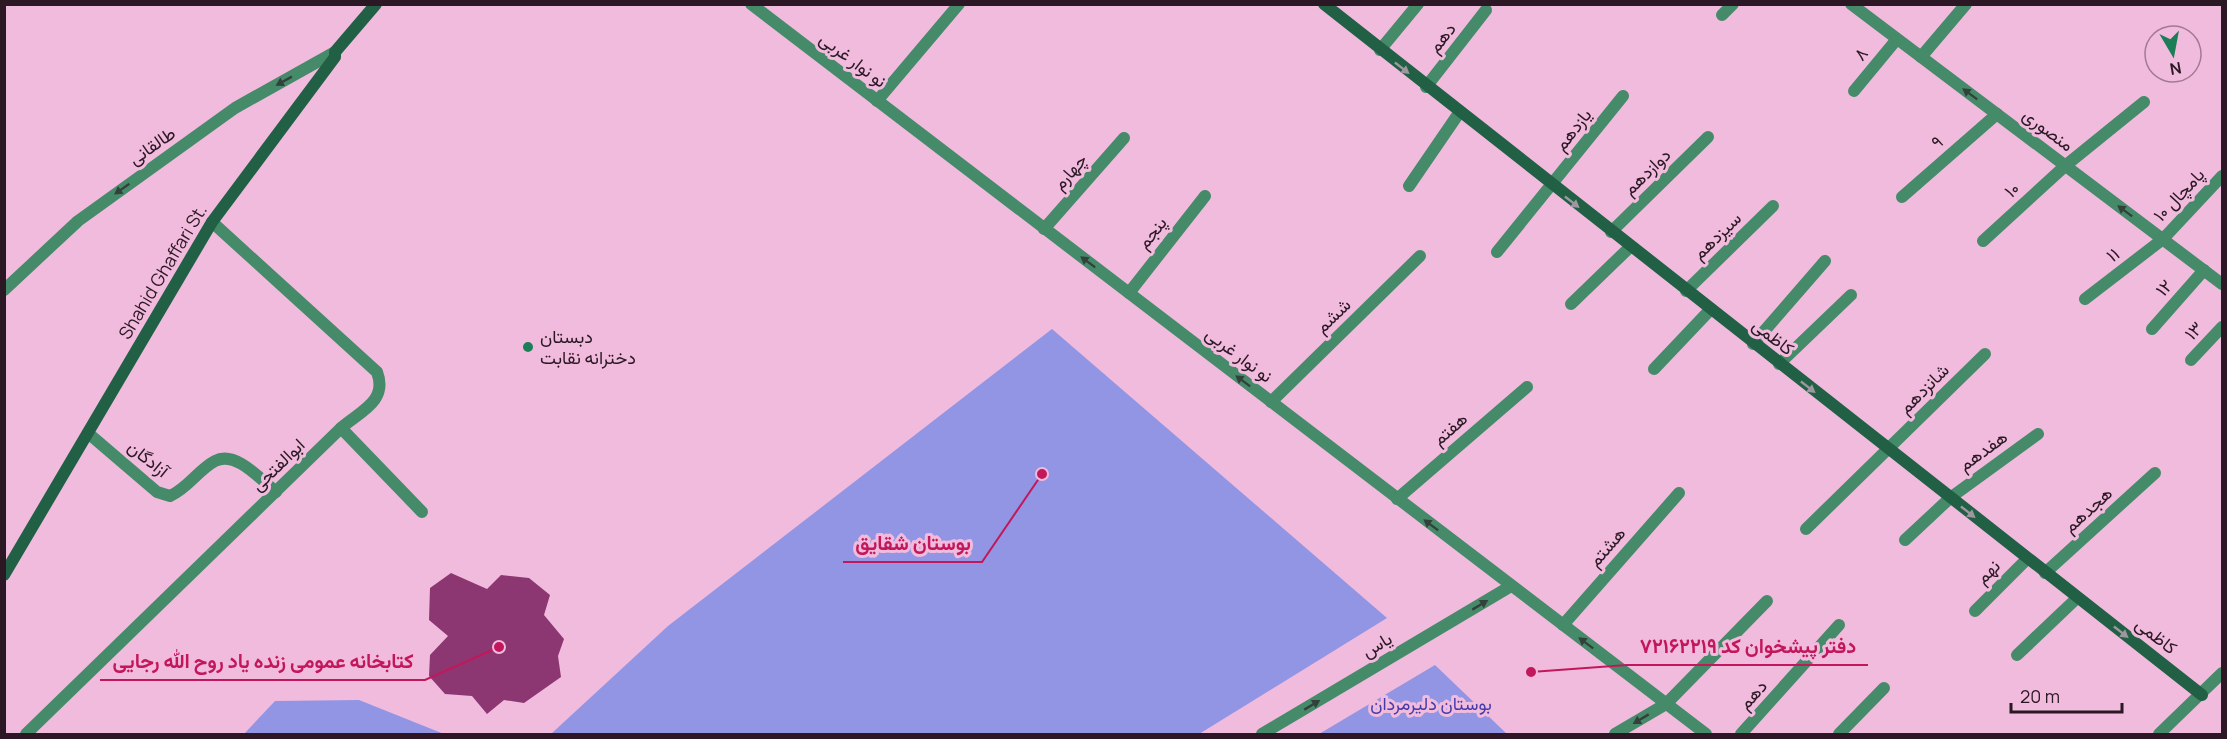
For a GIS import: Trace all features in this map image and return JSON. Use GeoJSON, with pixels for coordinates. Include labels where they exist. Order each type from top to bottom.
{"type":"FeatureCollection","features":[{"type":"Feature","properties":{"kind":"street","name":"Shahid Ghaffari St."},"geometry":{"type":"LineString","coordinates":[[4,574],[212,222],[335,57],[335,52],[376,4]]}},
{"type":"Feature","properties":{"kind":"street","name":"نو نوار غربی"},"geometry":{"type":"LineString","coordinates":[[751,4],[765,9],[877,101],[1706,735]]}},
{"type":"Feature","properties":{"kind":"street"},"geometry":{"type":"LineString","coordinates":[[877,101],[959,4]]}},
{"type":"Feature","properties":{"kind":"street","name":"کاظمی"},"geometry":{"type":"LineString","coordinates":[[1324,4],[1426,87],[2202,695]]}},
{"type":"Feature","properties":{"kind":"street"},"geometry":{"type":"LineString","coordinates":[[1380,50],[1418,4]]}},
{"type":"Feature","properties":{"kind":"street"},"geometry":{"type":"LineString","coordinates":[[1722,15],[1733,4]]}},
{"type":"Feature","properties":{"kind":"street","name":"منصوری"},"geometry":{"type":"LineString","coordinates":[[1851,4],[2223,284]]}},
{"type":"Feature","properties":{"kind":"street"},"geometry":{"type":"LineString","coordinates":[[1921,57],[1966,4]]}},
{"type":"Feature","properties":{"kind":"street","name":"دهم"},"geometry":{"type":"LineString","coordinates":[[1426,87],[1486,10]]}},
{"type":"Feature","properties":{"kind":"street","name":"۸"},"geometry":{"type":"LineString","coordinates":[[1854,91],[1897,39]]}},
{"type":"Feature","properties":{"kind":"street","name":"طالقانی"},"geometry":{"type":"LineString","coordinates":[[4,290],[87,214],[235,108],[335,52]]}},
{"type":"Feature","properties":{"kind":"street","name":"یازدهم"},"geometry":{"type":"LineString","coordinates":[[1552,186],[1623,96]]}},
{"type":"Feature","properties":{"kind":"street","name":"۱۰"},"geometry":{"type":"LineString","coordinates":[[1983,241],[2065,166],[2144,102]]}},
{"type":"Feature","properties":{"kind":"street"},"geometry":{"type":"LineString","coordinates":[[1409,186],[1459,112]]}},
{"type":"Feature","properties":{"kind":"street","name":"۹"},"geometry":{"type":"LineString","coordinates":[[1902,197],[1997,114]]}},
{"type":"Feature","properties":{"kind":"street","name":"دوازدهم"},"geometry":{"type":"LineString","coordinates":[[1611,232],[1708,137]]}},
{"type":"Feature","properties":{"kind":"street","name":"چهارم"},"geometry":{"type":"LineString","coordinates":[[1044,229],[1124,138]]}},
{"type":"Feature","properties":{"kind":"street","name":"۱۰ پامچال"},"geometry":{"type":"LineString","coordinates":[[2163,239],[2223,176]]}},
{"type":"Feature","properties":{"kind":"street"},"geometry":{"type":"LineString","coordinates":[[1497,252],[1552,186]]}},
{"type":"Feature","properties":{"kind":"street","name":"پنجم"},"geometry":{"type":"LineString","coordinates":[[1129,293],[1205,196]]}},
{"type":"Feature","properties":{"kind":"street","name":"سیزدهم"},"geometry":{"type":"LineString","coordinates":[[1686,291],[1773,206]]}},
{"type":"Feature","properties":{"kind":"street","name":"ابوالفتحی"},"geometry":{"type":"LineString","coordinates":[[26,735],[341,428],[377,398],[382,385],[377,372],[212,222]]}},
{"type":"Feature","properties":{"kind":"street","name":"۱۱"},"geometry":{"type":"LineString","coordinates":[[2085,299],[2163,239]]}},
{"type":"Feature","properties":{"kind":"street"},"geometry":{"type":"LineString","coordinates":[[1570,304],[1630,247]]}},
{"type":"Feature","properties":{"kind":"street","name":"ششم"},"geometry":{"type":"LineString","coordinates":[[1270,402],[1420,256]]}},
{"type":"Feature","properties":{"kind":"street"},"geometry":{"type":"LineString","coordinates":[[1753,344],[1825,261]]}},
{"type":"Feature","properties":{"kind":"street","name":"۱۲"},"geometry":{"type":"LineString","coordinates":[[2152,329],[2204,270]]}},
{"type":"Feature","properties":{"kind":"street"},"geometry":{"type":"LineString","coordinates":[[1779,364],[1851,295]]}},
{"type":"Feature","properties":{"kind":"street"},"geometry":{"type":"LineString","coordinates":[[1654,369],[1710,310]]}},
{"type":"Feature","properties":{"kind":"street","name":"۱۳"},"geometry":{"type":"LineString","coordinates":[[2191,360],[2223,327]]}},
{"type":"Feature","properties":{"kind":"street","name":"شانزدهم"},"geometry":{"type":"LineString","coordinates":[[1889,450],[1985,354]]}},
{"type":"Feature","properties":{"kind":"street","name":"هفتم"},"geometry":{"type":"LineString","coordinates":[[1396,499],[1527,387]]}},
{"type":"Feature","properties":{"kind":"street"},"geometry":{"type":"LineString","coordinates":[[341,428],[422,512]]}},
{"type":"Feature","properties":{"kind":"street","name":"آزادگان"},"geometry":{"type":"LineString","coordinates":[[88,433],[157,492],[170,496],[184,490],[215,461],[227,459],[241,464],[276,492]]}},
{"type":"Feature","properties":{"kind":"street","name":"هفدهم"},"geometry":{"type":"LineString","coordinates":[[1950,498],[2037,434]]}},
{"type":"Feature","properties":{"kind":"street"},"geometry":{"type":"LineString","coordinates":[[1806,529],[1889,450]]}},
{"type":"Feature","properties":{"kind":"street","name":"هجدهم"},"geometry":{"type":"LineString","coordinates":[[2045,573],[2155,473]]}},
{"type":"Feature","properties":{"kind":"street","name":"هشتم"},"geometry":{"type":"LineString","coordinates":[[1563,626],[1679,493]]}},
{"type":"Feature","properties":{"kind":"street"},"geometry":{"type":"LineString","coordinates":[[1905,540],[1950,498]]}},
{"type":"Feature","properties":{"kind":"street","name":"نهم"},"geometry":{"type":"LineString","coordinates":[[1975,611],[2027,559]]}},
{"type":"Feature","properties":{"kind":"street","name":"یاس"},"geometry":{"type":"LineString","coordinates":[[1262,735],[1511,586]]}},
{"type":"Feature","properties":{"kind":"street"},"geometry":{"type":"LineString","coordinates":[[2017,655],[2077,598]]}},
{"type":"Feature","properties":{"kind":"street"},"geometry":{"type":"LineString","coordinates":[[1615,735],[1666,704],[1767,601]]}},
{"type":"Feature","properties":{"kind":"street","name":"دهم"},"geometry":{"type":"LineString","coordinates":[[1741,735],[1839,626]]}},
{"type":"Feature","properties":{"kind":"street"},"geometry":{"type":"LineString","coordinates":[[2159,735],[2223,673]]}},
{"type":"Feature","properties":{"kind":"street"},"geometry":{"type":"LineString","coordinates":[[1839,735],[1884,688]]}},
{"type":"Feature","properties":{"kind":"green space"},"geometry":{"type":"Polygon","coordinates":[[[1052,329],[1387,618],[1199,734],[551,734],[668,626],[1052,329]]]}},
{"type":"Feature","properties":{"kind":"green space","name":"بوستان دلیرمردان"},"geometry":{"type":"Polygon","coordinates":[[[1435,665],[1507,734],[1319,734],[1435,665]]]}},
{"type":"Feature","properties":{"kind":"green space"},"geometry":{"type":"Polygon","coordinates":[[[359,700],[444,734],[244,734],[275,701],[359,700]]]}},
{"type":"Feature","properties":{"kind":"building"},"geometry":{"type":"Polygon","coordinates":[[[451,573],[487,589],[501,575],[529,578],[550,595],[544,615],[564,639],[558,656],[561,677],[524,703],[504,700],[487,714],[472,696],[445,694],[429,676],[430,655],[448,636],[429,620],[430,588],[451,573]]]}},
{"type":"Feature","properties":{"kind":"place","name":"دبستان دخترانه نقابت"},"geometry":{"type":"Point","coordinates":[528,347]}},
{"type":"Feature","properties":{"kind":"place","name":"بوستان شقایق"},"geometry":{"type":"Point","coordinates":[1042,474]}},
{"type":"Feature","properties":{"kind":"place","name":"کتابخانه عمومی زنده یاد روح الله رجایی"},"geometry":{"type":"Point","coordinates":[499,647]}},
{"type":"Feature","properties":{"kind":"place","name":"دفتر پیشخوان کد ۷۲۱۶۲۲۱۹"},"geometry":{"type":"Point","coordinates":[1531,672]}}]}
